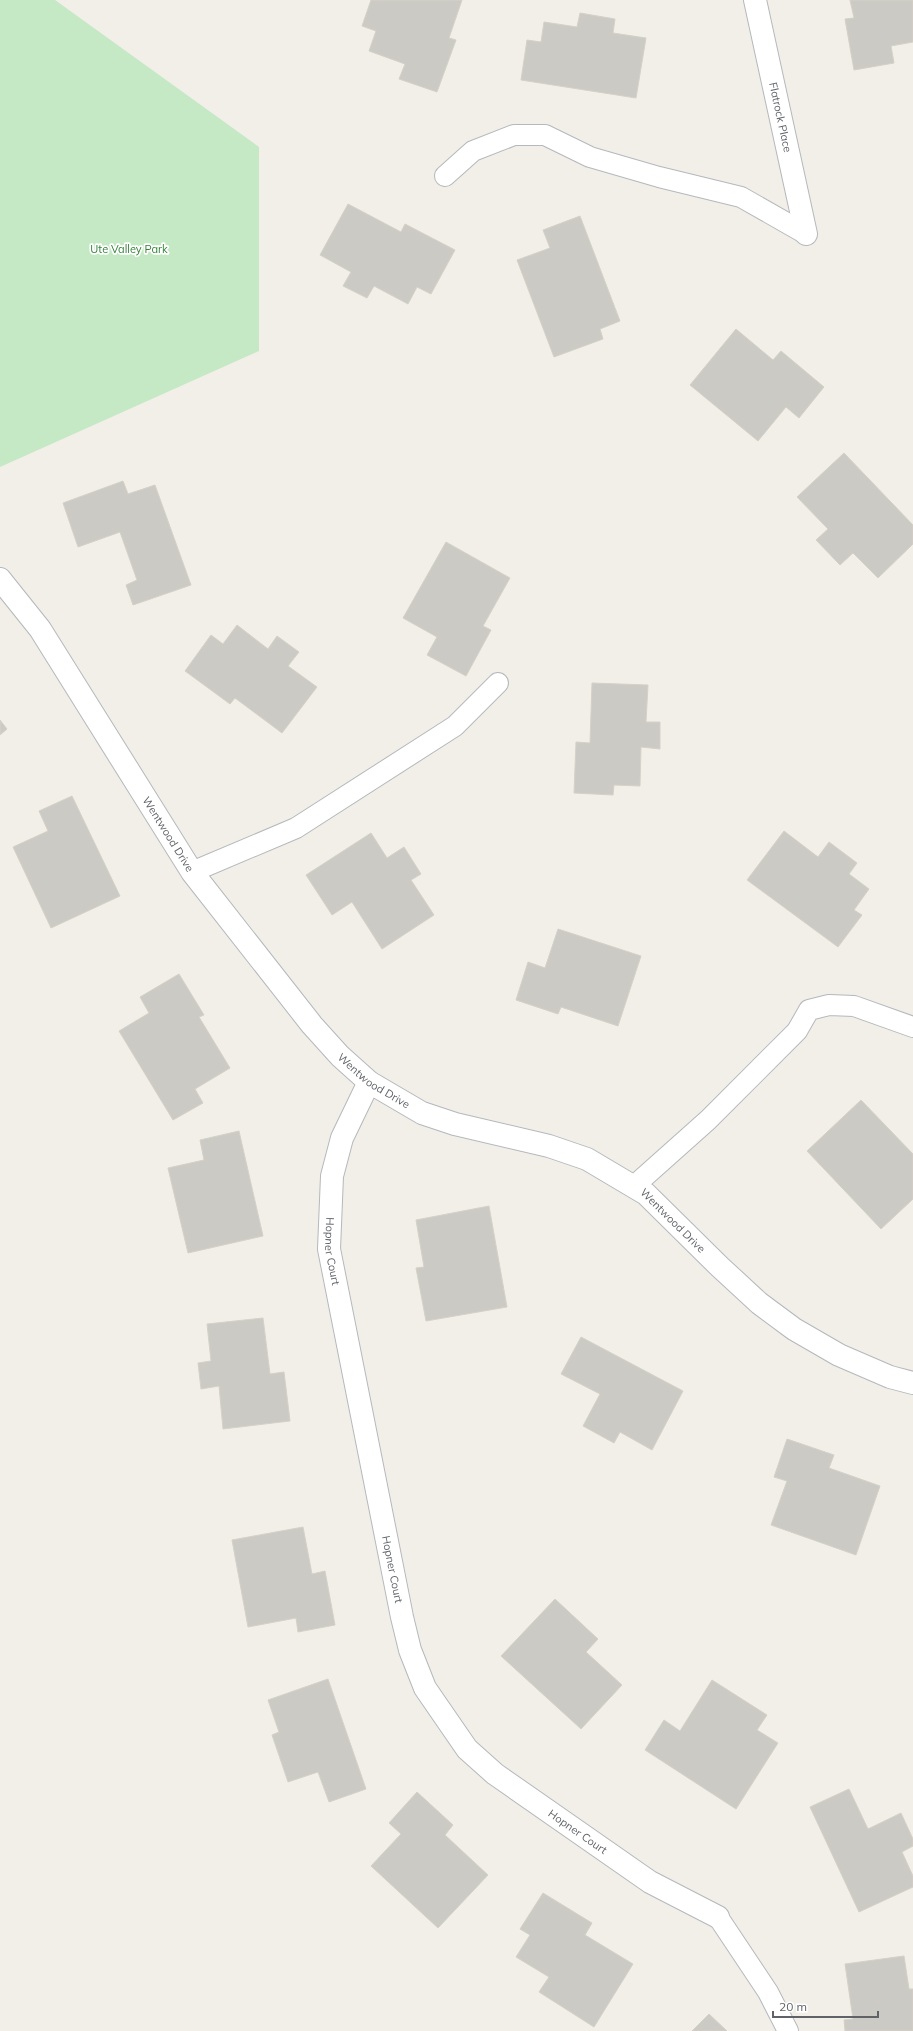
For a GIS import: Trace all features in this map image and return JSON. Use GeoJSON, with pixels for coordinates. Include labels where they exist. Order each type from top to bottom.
{"type":"FeatureCollection","features":[{"type":"Feature","properties":{"kind":"street","name":"Flatrock Place"},"geometry":{"type":"LineString","coordinates":[[754,0],[806,234]]}},
{"type":"Feature","properties":{"kind":"street","name":"Wentwood Drive"},"geometry":{"type":"LineString","coordinates":[[0,579],[40,629],[192,872],[312,1025],[340,1056],[369,1082],[422,1112],[455,1124],[549,1146],[581,1157],[634,1186],[646,1194],[759,1303],[794,1329],[839,1355],[890,1377],[913,1383]]}},
{"type":"Feature","properties":{"kind":"street","name":"Hopner Court"},"geometry":{"type":"LineString","coordinates":[[369,1082],[342,1138],[332,1176],[329,1249],[402,1617],[410,1650],[425,1688],[467,1749],[495,1774],[650,1882],[718,1917]]}},
{"type":"Feature","properties":{"kind":"lane"},"geometry":{"type":"LineString","coordinates":[[445,176],[473,151],[514,135],[545,134],[590,157],[659,177],[741,197],[806,234]]}},
{"type":"Feature","properties":{"kind":"lane"},"geometry":{"type":"LineString","coordinates":[[192,872],[296,828],[455,726],[498,683]]}},
{"type":"Feature","properties":{"kind":"lane"},"geometry":{"type":"LineString","coordinates":[[634,1186],[713,1114],[797,1030],[809,1010],[829,1005],[854,1006],[913,1027]]}},
{"type":"Feature","properties":{"kind":"lane"},"geometry":{"type":"LineString","coordinates":[[718,1917],[768,1992],[788,2031]]}},
{"type":"Feature","properties":{"kind":"green space","name":"Ute Valley Park"},"geometry":{"type":"Polygon","coordinates":[[[0,0],[55,0],[259,147],[259,351],[0,467],[0,0]]]}},
{"type":"Feature","properties":{"kind":"building"},"geometry":{"type":"Polygon","coordinates":[[[371,0],[462,0],[449,38],[456,40],[437,92],[399,79],[405,64],[369,51],[376,31],[362,26],[371,0]]]}},
{"type":"Feature","properties":{"kind":"building"},"geometry":{"type":"Polygon","coordinates":[[[850,0],[913,0],[913,42],[891,46],[894,63],[854,70],[845,19],[854,18],[850,0]]]}},
{"type":"Feature","properties":{"kind":"building"},"geometry":{"type":"Polygon","coordinates":[[[580,13],[615,19],[613,33],[646,38],[636,98],[521,80],[527,40],[541,42],[544,22],[577,27],[580,13]]]}},
{"type":"Feature","properties":{"kind":"building"},"geometry":{"type":"Polygon","coordinates":[[[348,204],[401,232],[405,224],[455,250],[431,294],[417,287],[408,304],[374,286],[367,298],[343,286],[351,272],[320,255],[348,204]]]}},
{"type":"Feature","properties":{"kind":"building"},"geometry":{"type":"Polygon","coordinates":[[[580,216],[620,321],[600,329],[603,339],[554,357],[517,260],[550,248],[543,230],[580,216]]]}},
{"type":"Feature","properties":{"kind":"building"},"geometry":{"type":"Polygon","coordinates":[[[736,329],[773,360],[781,351],[824,387],[799,418],[786,407],[758,441],[690,385],[736,329]]]}},
{"type":"Feature","properties":{"kind":"building"},"geometry":{"type":"Polygon","coordinates":[[[844,453],[913,525],[913,544],[878,578],[853,553],[840,565],[816,540],[828,529],[797,497],[844,453]]]}},
{"type":"Feature","properties":{"kind":"building"},"geometry":{"type":"Polygon","coordinates":[[[123,481],[128,494],[155,485],[191,585],[133,605],[126,585],[137,580],[120,532],[78,547],[63,503],[123,481]]]}},
{"type":"Feature","properties":{"kind":"building"},"geometry":{"type":"Polygon","coordinates":[[[446,542],[510,578],[483,626],[491,630],[466,676],[427,655],[437,637],[403,618],[446,542]]]}},
{"type":"Feature","properties":{"kind":"building"},"geometry":{"type":"Polygon","coordinates":[[[237,625],[268,649],[277,636],[299,652],[288,666],[317,687],[282,733],[235,698],[230,704],[185,671],[211,635],[223,644],[237,625]]]}},
{"type":"Feature","properties":{"kind":"building"},"geometry":{"type":"Polygon","coordinates":[[[592,683],[648,685],[646,722],[660,722],[660,749],[641,747],[640,786],[614,785],[613,795],[574,793],[576,742],[590,743],[592,683]]]}},
{"type":"Feature","properties":{"kind":"building"},"geometry":{"type":"Polygon","coordinates":[[[0,720],[7,729],[0,735],[0,720]]]}},
{"type":"Feature","properties":{"kind":"building"},"geometry":{"type":"Polygon","coordinates":[[[72,796],[120,896],[51,928],[13,847],[48,831],[39,811],[72,796]]]}},
{"type":"Feature","properties":{"kind":"building"},"geometry":{"type":"Polygon","coordinates":[[[784,831],[818,857],[829,842],[857,863],[849,874],[869,889],[854,910],[862,915],[838,947],[747,880],[784,831]]]}},
{"type":"Feature","properties":{"kind":"building"},"geometry":{"type":"Polygon","coordinates":[[[371,833],[387,858],[404,847],[421,874],[411,880],[434,915],[382,949],[352,902],[332,915],[306,875],[371,833]]]}},
{"type":"Feature","properties":{"kind":"building"},"geometry":{"type":"Polygon","coordinates":[[[558,929],[641,956],[618,1026],[561,1007],[558,1014],[516,1000],[528,962],[545,968],[558,929]]]}},
{"type":"Feature","properties":{"kind":"building"},"geometry":{"type":"Polygon","coordinates":[[[179,974],[204,1015],[199,1017],[230,1068],[195,1089],[203,1103],[173,1120],[119,1031],[149,1013],[140,997],[179,974]]]}},
{"type":"Feature","properties":{"kind":"building"},"geometry":{"type":"Polygon","coordinates":[[[861,1100],[913,1154],[913,1199],[881,1229],[807,1151],[861,1100]]]}},
{"type":"Feature","properties":{"kind":"building"},"geometry":{"type":"Polygon","coordinates":[[[239,1131],[263,1236],[188,1253],[168,1168],[204,1160],[200,1140],[239,1131]]]}},
{"type":"Feature","properties":{"kind":"building"},"geometry":{"type":"Polygon","coordinates":[[[489,1206],[507,1307],[426,1321],[416,1268],[424,1267],[416,1220],[489,1206]]]}},
{"type":"Feature","properties":{"kind":"building"},"geometry":{"type":"Polygon","coordinates":[[[263,1318],[270,1374],[284,1372],[290,1421],[223,1429],[219,1386],[201,1389],[198,1363],[211,1361],[207,1324],[263,1318]]]}},
{"type":"Feature","properties":{"kind":"building"},"geometry":{"type":"Polygon","coordinates":[[[581,1337],[683,1391],[652,1450],[620,1432],[614,1443],[583,1426],[600,1394],[561,1374],[581,1337]]]}},
{"type":"Feature","properties":{"kind":"building"},"geometry":{"type":"Polygon","coordinates":[[[787,1439],[834,1455],[829,1468],[880,1486],[856,1555],[771,1525],[787,1481],[774,1477],[787,1439]]]}},
{"type":"Feature","properties":{"kind":"building"},"geometry":{"type":"Polygon","coordinates":[[[303,1527],[312,1574],[325,1571],[335,1625],[298,1632],[296,1618],[248,1627],[232,1540],[303,1527]]]}},
{"type":"Feature","properties":{"kind":"building"},"geometry":{"type":"Polygon","coordinates":[[[555,1599],[598,1639],[586,1652],[622,1685],[581,1729],[501,1656],[555,1599]]]}},
{"type":"Feature","properties":{"kind":"building"},"geometry":{"type":"Polygon","coordinates":[[[328,1679],[366,1789],[329,1802],[318,1772],[288,1782],[272,1735],[279,1732],[268,1700],[328,1679]]]}},
{"type":"Feature","properties":{"kind":"building"},"geometry":{"type":"Polygon","coordinates":[[[712,1680],[767,1715],[757,1730],[778,1743],[736,1809],[645,1750],[664,1720],[680,1731],[712,1680]]]}},
{"type":"Feature","properties":{"kind":"building"},"geometry":{"type":"Polygon","coordinates":[[[849,1789],[868,1829],[901,1813],[913,1839],[913,1846],[902,1852],[913,1876],[913,1887],[859,1912],[810,1807],[849,1789]]]}},
{"type":"Feature","properties":{"kind":"building"},"geometry":{"type":"Polygon","coordinates":[[[417,1792],[453,1825],[445,1835],[488,1875],[438,1928],[371,1866],[401,1834],[389,1823],[417,1792]]]}},
{"type":"Feature","properties":{"kind":"building"},"geometry":{"type":"Polygon","coordinates":[[[543,1893],[592,1923],[585,1935],[633,1964],[594,2027],[539,1992],[549,1977],[516,1957],[530,1935],[520,1929],[543,1893]]]}},
{"type":"Feature","properties":{"kind":"building"},"geometry":{"type":"Polygon","coordinates":[[[904,1956],[909,1989],[913,1989],[913,2031],[845,2031],[844,2020],[853,2019],[845,1964],[904,1956]]]}},
{"type":"Feature","properties":{"kind":"building"},"geometry":{"type":"Polygon","coordinates":[[[709,2014],[727,2031],[692,2031],[709,2014]]]}}]}
